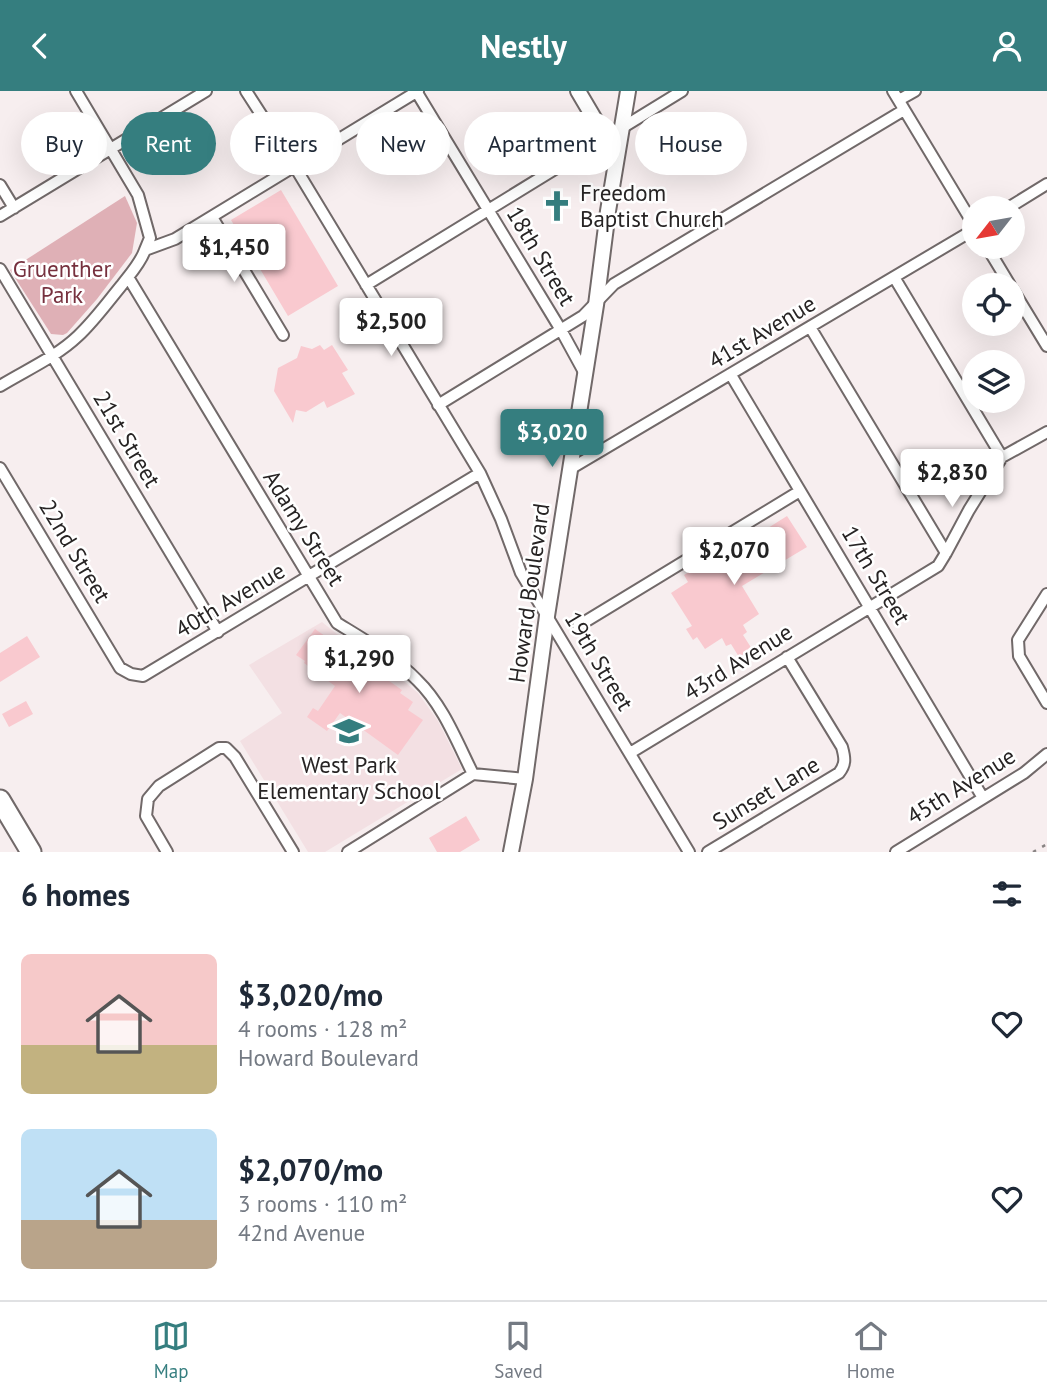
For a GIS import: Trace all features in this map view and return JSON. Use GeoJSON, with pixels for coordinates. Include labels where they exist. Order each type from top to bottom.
{"type":"FeatureCollection","features":[{"type":"Feature","properties":{"kind":"highway"},"geometry":{"type":"LineString","coordinates":[[3,810],[31,852]]}},
{"type":"Feature","properties":{"kind":"main road"},"geometry":{"type":"LineString","coordinates":[[578,91],[591,112]]}},
{"type":"Feature","properties":{"kind":"main road","name":"Howard Boulevard"},"geometry":{"type":"LineString","coordinates":[[621,133],[628,91]]}},
{"type":"Feature","properties":{"kind":"main road","name":"Howard Boulevard"},"geometry":{"type":"LineString","coordinates":[[511,852],[525,779],[614,175]]}},
{"type":"Feature","properties":{"kind":"street"},"geometry":{"type":"LineString","coordinates":[[3,384],[77,337],[99,314],[141,260],[150,238],[138,195],[76,91]]}},
{"type":"Feature","properties":{"kind":"street"},"geometry":{"type":"LineString","coordinates":[[0,216],[206,91]]}},
{"type":"Feature","properties":{"kind":"street","name":"19th Street"},"geometry":{"type":"LineString","coordinates":[[246,91],[260,112]]}},
{"type":"Feature","properties":{"kind":"street"},"geometry":{"type":"LineString","coordinates":[[342,138],[417,91]]}},
{"type":"Feature","properties":{"kind":"street","name":"18th Street"},"geometry":{"type":"LineString","coordinates":[[417,91],[584,372]]}},
{"type":"Feature","properties":{"kind":"street"},"geometry":{"type":"LineString","coordinates":[[622,127],[682,91]]}},
{"type":"Feature","properties":{"kind":"street"},"geometry":{"type":"LineString","coordinates":[[438,405],[583,316],[614,284],[915,91]]}},
{"type":"Feature","properties":{"kind":"street"},"geometry":{"type":"LineString","coordinates":[[899,101],[962,206]]}},
{"type":"Feature","properties":{"kind":"street"},"geometry":{"type":"LineString","coordinates":[[145,250],[175,239],[282,175]]}},
{"type":"Feature","properties":{"kind":"street","name":"19th Street"},"geometry":{"type":"LineString","coordinates":[[300,175],[480,473],[521,573],[689,852]]}},
{"type":"Feature","properties":{"kind":"street"},"geometry":{"type":"LineString","coordinates":[[366,285],[545,175]]}},
{"type":"Feature","properties":{"kind":"street"},"geometry":{"type":"LineString","coordinates":[[1026,197],[1047,184]]}},
{"type":"Feature","properties":{"kind":"street"},"geometry":{"type":"LineString","coordinates":[[0,185],[14,208]]}},
{"type":"Feature","properties":{"kind":"street"},"geometry":{"type":"LineString","coordinates":[[212,217],[283,335]]}},
{"type":"Feature","properties":{"kind":"street","name":"41st Avenue"},"geometry":{"type":"LineString","coordinates":[[570,469],[962,236]]}},
{"type":"Feature","properties":{"kind":"street","name":"21st Street"},"geometry":{"type":"LineString","coordinates":[[0,268],[218,632]]}},
{"type":"Feature","properties":{"kind":"street","name":"Adamy Street"},"geometry":{"type":"LineString","coordinates":[[128,277],[337,623],[381,651],[418,680],[444,714],[473,773]]}},
{"type":"Feature","properties":{"kind":"street"},"geometry":{"type":"LineString","coordinates":[[894,277],[1002,457],[1047,432]]}},
{"type":"Feature","properties":{"kind":"street"},"geometry":{"type":"LineString","coordinates":[[1025,310],[1047,346]]}},
{"type":"Feature","properties":{"kind":"street"},"geometry":{"type":"LineString","coordinates":[[810,327],[946,553]]}},
{"type":"Feature","properties":{"kind":"street","name":"17th Street"},"geometry":{"type":"LineString","coordinates":[[731,375],[983,798]]}},
{"type":"Feature","properties":{"kind":"street","name":"43rd Avenue"},"geometry":{"type":"LineString","coordinates":[[630,753],[938,566],[1002,457]]}},
{"type":"Feature","properties":{"kind":"street","name":"22nd Street"},"geometry":{"type":"LineString","coordinates":[[0,468],[113,655]]}},
{"type":"Feature","properties":{"kind":"street","name":"40th Avenue"},"geometry":{"type":"LineString","coordinates":[[113,655],[124,671],[143,676],[480,473]]}},
{"type":"Feature","properties":{"kind":"street"},"geometry":{"type":"LineString","coordinates":[[0,492],[10,485]]}},
{"type":"Feature","properties":{"kind":"street"},"geometry":{"type":"LineString","coordinates":[[578,626],[800,491]]}},
{"type":"Feature","properties":{"kind":"street"},"geometry":{"type":"LineString","coordinates":[[1047,594],[1018,640],[1017,648],[1018,656],[1047,703]]}},
{"type":"Feature","properties":{"kind":"street","name":"Sunset Lane"},"geometry":{"type":"LineString","coordinates":[[708,852],[839,773],[844,767],[842,747],[787,657]]}},
{"type":"Feature","properties":{"kind":"street"},"geometry":{"type":"LineString","coordinates":[[167,852],[146,816],[148,799],[159,786],[219,748],[226,748],[235,757],[293,852]]}},
{"type":"Feature","properties":{"kind":"street","name":"45th Avenue"},"geometry":{"type":"LineString","coordinates":[[896,852],[1024,773],[1047,754]]}},
{"type":"Feature","properties":{"kind":"street"},"geometry":{"type":"LineString","coordinates":[[348,852],[473,773],[525,779]]}},
{"type":"Feature","properties":{"kind":"shaded area","name":"West Park Elementary School"},"geometry":{"type":"Polygon","coordinates":[[[322,622],[418,693],[438,721],[462,769],[325,852],[308,852],[240,741],[282,713],[249,665],[322,622]]]}},
{"type":"Feature","properties":{"kind":"green space","name":"Gruenther Park"},"geometry":{"type":"Polygon","coordinates":[[[125,196],[137,223],[132,253],[67,333],[51,334],[10,270],[125,196]]]}},
{"type":"Feature","properties":{"kind":"building"},"geometry":{"type":"Polygon","coordinates":[[[281,190],[338,286],[288,316],[231,220],[281,190]]]}},
{"type":"Feature","properties":{"kind":"building"},"geometry":{"type":"Polygon","coordinates":[[[320,345],[324,350],[332,345],[348,370],[342,373],[355,394],[327,408],[324,401],[306,412],[296,410],[293,423],[274,391],[278,368],[297,358],[301,346],[312,349],[320,345]]]}},
{"type":"Feature","properties":{"kind":"building"},"geometry":{"type":"Polygon","coordinates":[[[787,516],[807,547],[742,586],[759,614],[743,625],[747,632],[743,635],[752,649],[739,657],[731,644],[726,646],[722,638],[705,649],[697,637],[693,640],[686,629],[692,626],[671,593],[688,582],[684,575],[703,563],[707,570],[725,559],[723,556],[787,516]]]}},
{"type":"Feature","properties":{"kind":"building"},"geometry":{"type":"Polygon","coordinates":[[[315,629],[402,690],[400,693],[413,702],[408,710],[423,720],[398,755],[340,713],[327,731],[307,717],[313,708],[318,711],[335,686],[296,655],[315,629]]]}},
{"type":"Feature","properties":{"kind":"building"},"geometry":{"type":"Polygon","coordinates":[[[27,636],[40,657],[0,682],[0,653],[27,636]]]}},
{"type":"Feature","properties":{"kind":"building"},"geometry":{"type":"Polygon","coordinates":[[[26,701],[33,714],[9,727],[2,714],[26,701]]]}},
{"type":"Feature","properties":{"kind":"building"},"geometry":{"type":"Polygon","coordinates":[[[466,816],[480,840],[460,852],[437,852],[429,838],[466,816]]]}},
{"type":"Feature","properties":{"kind":"railway"},"geometry":{"type":"LineString","coordinates":[[1033,852],[1047,844]]}},
{"type":"Feature","properties":{"kind":"place","name":"Freedom Baptist Church"},"geometry":{"type":"Point","coordinates":[557,206]}},
{"type":"Feature","properties":{"kind":"place","name":"West Park Elementary School"},"geometry":{"type":"Point","coordinates":[349,731]}}]}
